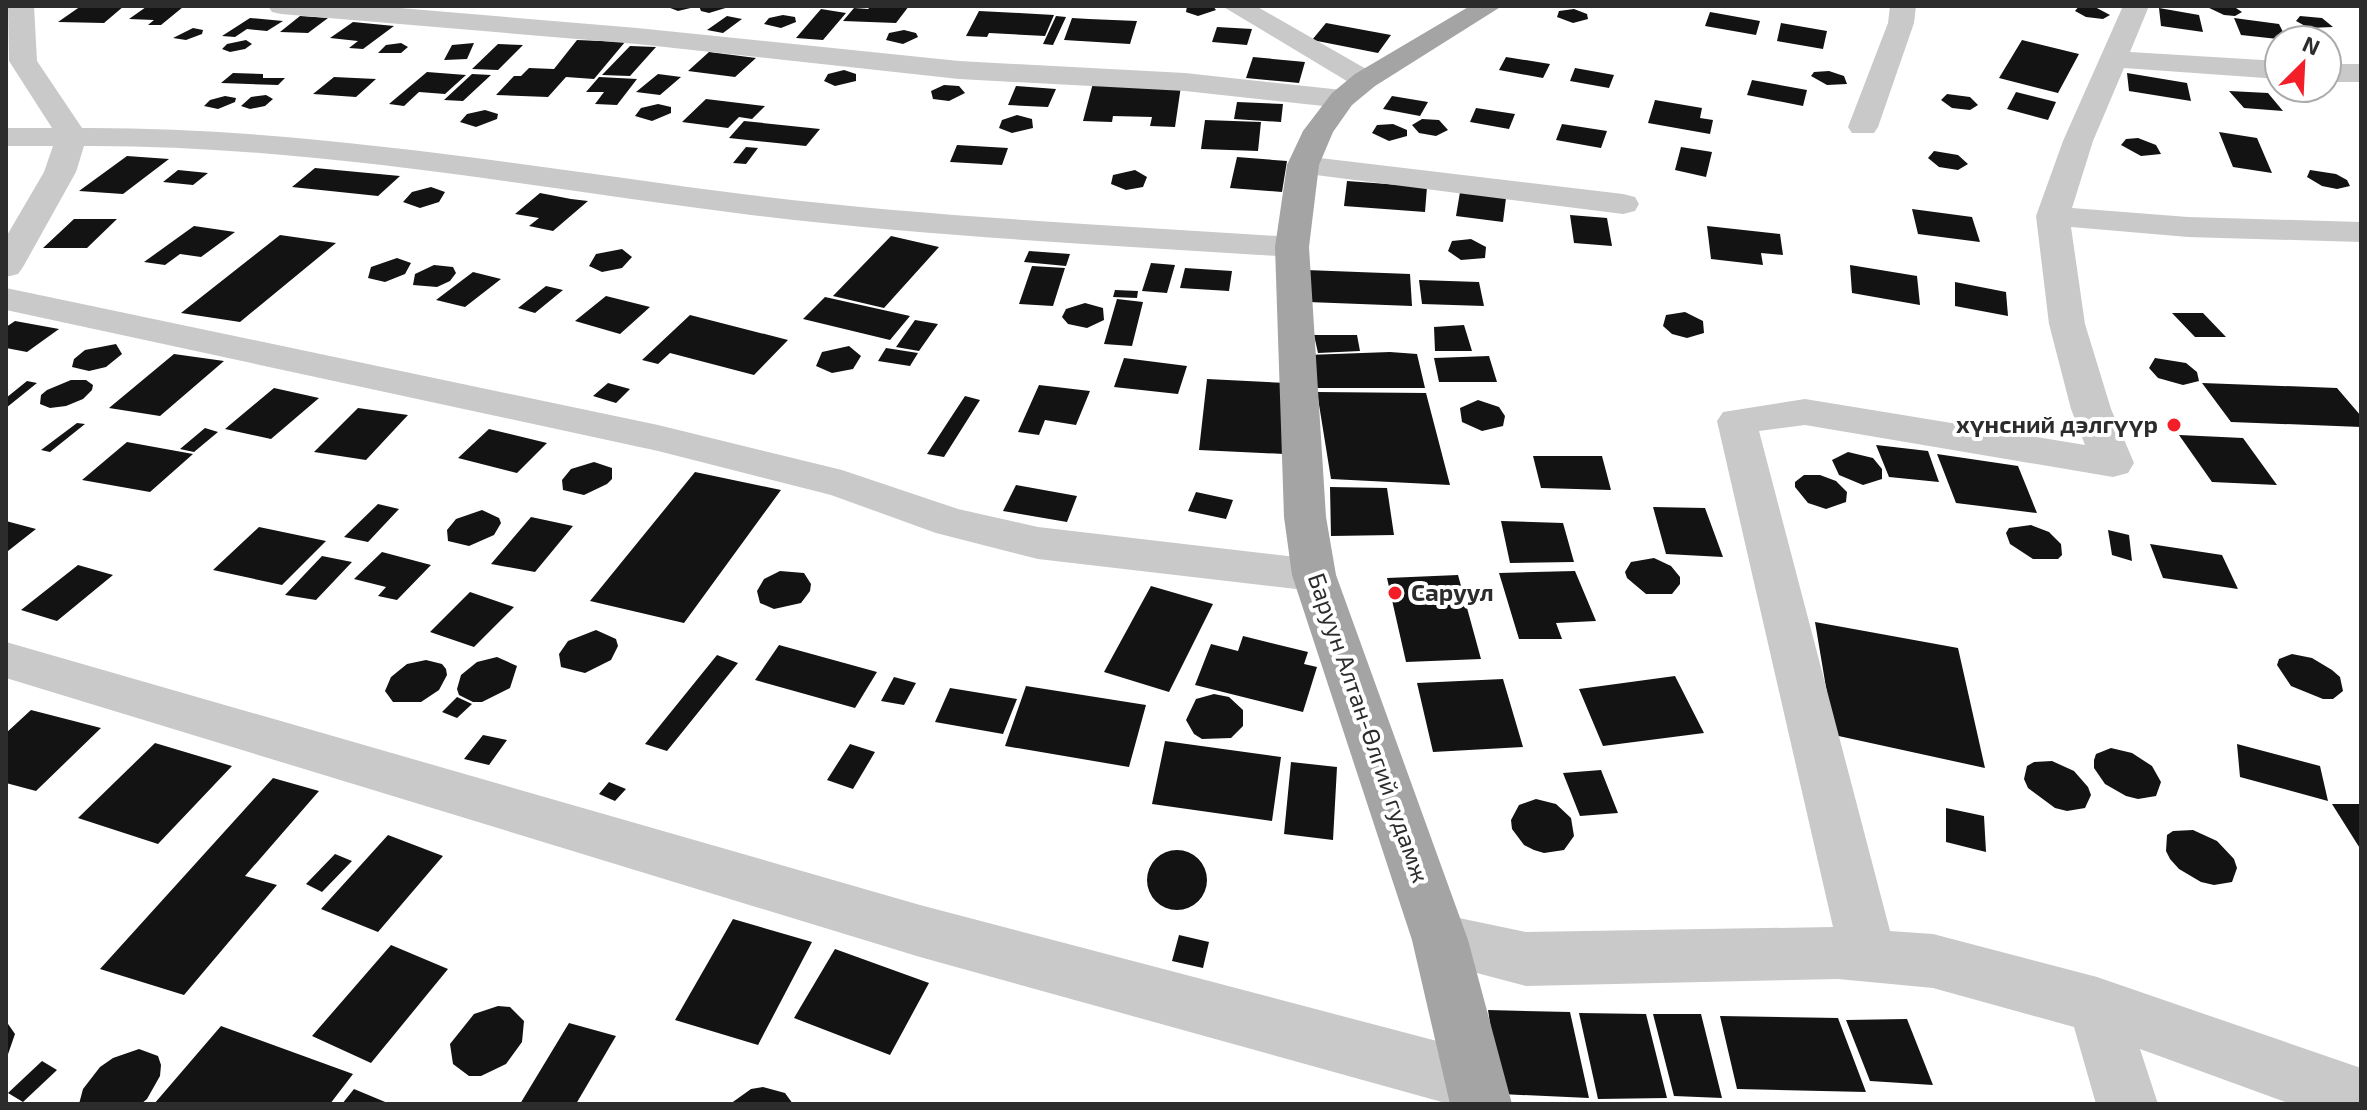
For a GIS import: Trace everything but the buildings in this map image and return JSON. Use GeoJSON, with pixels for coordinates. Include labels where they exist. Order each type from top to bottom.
{"type":"FeatureCollection","features":[{"type":"Feature","properties":{"kind":"main road","name":"Баруун Алтан-Өлгий гудамж"},"geometry":{"type":"LineString","coordinates":[[1478,1092],[1440,940],[1314,575],[1305,517],[1292,247],[1303,165],[1318,131],[1354,90],[1489,6]]}},
{"type":"Feature","properties":{"kind":"street"},"geometry":{"type":"LineString","coordinates":[[21,6],[23,61],[72,135]]}},
{"type":"Feature","properties":{"kind":"street"},"geometry":{"type":"LineString","coordinates":[[281,6],[637,36],[959,70],[1354,90]]}},
{"type":"Feature","properties":{"kind":"street"},"geometry":{"type":"LineString","coordinates":[[1235,6],[1267,20],[1319,56],[1354,90]]}},
{"type":"Feature","properties":{"kind":"street"},"geometry":{"type":"LineString","coordinates":[[1863,127],[1901,23],[1903,6]]}},
{"type":"Feature","properties":{"kind":"street"},"geometry":{"type":"LineString","coordinates":[[1867,953],[1737,421],[1805,412],[2113,463],[2091,409],[2067,324],[2053,216],[2078,141],[2136,6]]}},
{"type":"Feature","properties":{"kind":"street"},"geometry":{"type":"LineString","coordinates":[[2114,59],[2263,69]]}},
{"type":"Feature","properties":{"kind":"street"},"geometry":{"type":"LineString","coordinates":[[6,267],[60,172],[72,135]]}},
{"type":"Feature","properties":{"kind":"street"},"geometry":{"type":"LineString","coordinates":[[6,137],[72,135],[204,140],[487,168],[858,217],[1292,247]]}},
{"type":"Feature","properties":{"kind":"street"},"geometry":{"type":"LineString","coordinates":[[1303,165],[1623,204]]}},
{"type":"Feature","properties":{"kind":"street"},"geometry":{"type":"LineString","coordinates":[[2053,216],[2353,237]]}},
{"type":"Feature","properties":{"kind":"street"},"geometry":{"type":"LineString","coordinates":[[6,299],[75,311],[658,438],[842,484],[951,522],[1038,543],[1314,575]]}},
{"type":"Feature","properties":{"kind":"street"},"geometry":{"type":"LineString","coordinates":[[6,660],[920,931],[1478,1092]]}},
{"type":"Feature","properties":{"kind":"street"},"geometry":{"type":"LineString","coordinates":[[1440,940],[1526,959],[1867,953],[1933,961],[2097,1005],[2361,1099]]}},
{"type":"Feature","properties":{"kind":"street"},"geometry":{"type":"LineString","coordinates":[[2097,1005],[2127,1104]]}},
{"type":"Feature","properties":{"kind":"place","name":"хүнсний дэлгүүр"},"geometry":{"type":"Point","coordinates":[2174,425]}},
{"type":"Feature","properties":{"kind":"place","name":"Саруул"},"geometry":{"type":"Point","coordinates":[1395,593]}}]}
